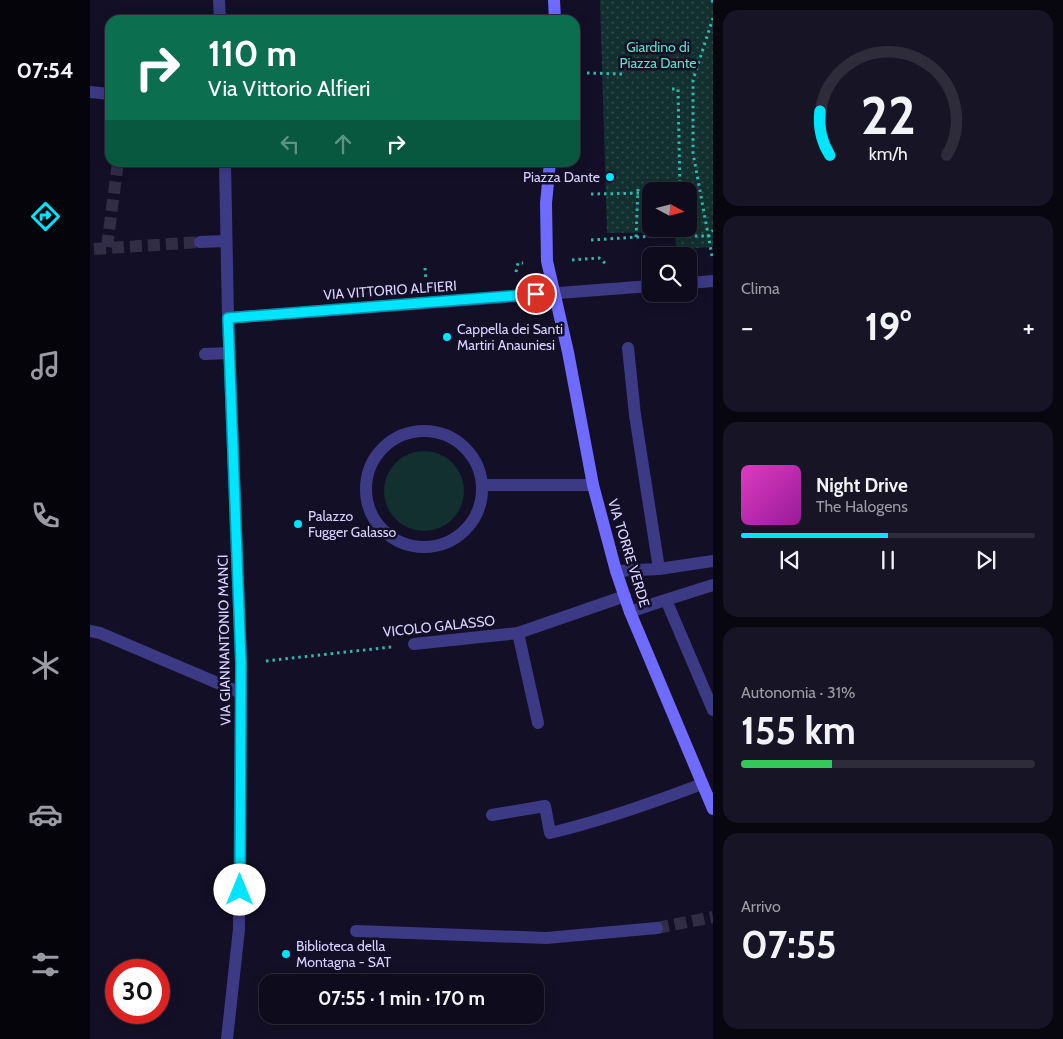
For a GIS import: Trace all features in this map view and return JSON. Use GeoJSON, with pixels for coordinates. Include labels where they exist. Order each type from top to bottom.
{"type":"FeatureCollection","features":[{"type":"Feature","properties":{"kind":"main road"},"geometry":{"type":"LineString","coordinates":[[554,0],[555,15]]}},
{"type":"Feature","properties":{"kind":"main road","name":"VIA TORRE VERDE"},"geometry":{"type":"LineString","coordinates":[[550,167],[546,203],[547,261],[568,352],[593,485],[616,571],[630,612],[713,809]]}},
{"type":"Feature","properties":{"kind":"street"},"geometry":{"type":"LineString","coordinates":[[220,0],[220,15]]}},
{"type":"Feature","properties":{"kind":"street"},"geometry":{"type":"LineString","coordinates":[[90,92],[105,94]]}},
{"type":"Feature","properties":{"kind":"street","name":"VIA GIANNANTONIO MANCI"},"geometry":{"type":"LineString","coordinates":[[225,167],[228,318],[241,693],[240,929],[227,1039]]}},
{"type":"Feature","properties":{"kind":"street"},"geometry":{"type":"LineString","coordinates":[[200,242],[226,240]]}},
{"type":"Feature","properties":{"kind":"street"},"geometry":{"type":"LineString","coordinates":[[697,282],[713,281]]}},
{"type":"Feature","properties":{"kind":"street"},"geometry":{"type":"LineString","coordinates":[[554,293],[642,287]]}},
{"type":"Feature","properties":{"kind":"street","name":"VIA VITTORIO ALFIERI"},"geometry":{"type":"LineString","coordinates":[[228,318],[554,293]]}},
{"type":"Feature","properties":{"kind":"street"},"geometry":{"type":"LineString","coordinates":[[628,348],[635,415],[659,569]]}},
{"type":"Feature","properties":{"kind":"street"},"geometry":{"type":"LineString","coordinates":[[204,354],[230,353]]}},
{"type":"Feature","properties":{"kind":"street"},"geometry":{"type":"LineString","coordinates":[[418,431],[436,432],[454,439],[468,451],[478,467],[482,485],[480,505],[472,523],[458,537],[440,546],[420,548],[401,544],[385,533],[373,518],[366,499],[366,479],[372,461],[384,446],[391,441],[399,436],[418,431]]}},
{"type":"Feature","properties":{"kind":"street"},"geometry":{"type":"LineString","coordinates":[[482,485],[593,485]]}},
{"type":"Feature","properties":{"kind":"street"},"geometry":{"type":"LineString","coordinates":[[616,571],[659,569],[713,561]]}},
{"type":"Feature","properties":{"kind":"street"},"geometry":{"type":"LineString","coordinates":[[630,612],[713,585]]}},
{"type":"Feature","properties":{"kind":"street","name":"VICOLO GALASSO"},"geometry":{"type":"LineString","coordinates":[[414,644],[518,633],[625,596]]}},
{"type":"Feature","properties":{"kind":"street"},"geometry":{"type":"LineString","coordinates":[[666,600],[713,710]]}},
{"type":"Feature","properties":{"kind":"street"},"geometry":{"type":"LineString","coordinates":[[90,631],[100,633],[241,693]]}},
{"type":"Feature","properties":{"kind":"street"},"geometry":{"type":"LineString","coordinates":[[518,633],[538,723]]}},
{"type":"Feature","properties":{"kind":"street"},"geometry":{"type":"LineString","coordinates":[[492,815],[545,806],[550,833],[644,806],[702,784]]}},
{"type":"Feature","properties":{"kind":"street"},"geometry":{"type":"LineString","coordinates":[[356,931],[388,936],[546,938],[657,928]]}},
{"type":"Feature","properties":{"kind":"path"},"geometry":{"type":"LineString","coordinates":[[712,256],[693,153],[693,80],[713,18]]}},
{"type":"Feature","properties":{"kind":"path"},"geometry":{"type":"LineString","coordinates":[[587,73],[622,74]]}},
{"type":"Feature","properties":{"kind":"path"},"geometry":{"type":"LineString","coordinates":[[672,89],[678,89],[680,182]]}},
{"type":"Feature","properties":{"kind":"path"},"geometry":{"type":"LineString","coordinates":[[636,237],[637,191]]}},
{"type":"Feature","properties":{"kind":"path"},"geometry":{"type":"LineString","coordinates":[[591,194],[642,192]]}},
{"type":"Feature","properties":{"kind":"path"},"geometry":{"type":"LineString","coordinates":[[709,236],[713,230]]}},
{"type":"Feature","properties":{"kind":"path"},"geometry":{"type":"LineString","coordinates":[[591,240],[709,236]]}},
{"type":"Feature","properties":{"kind":"path"},"geometry":{"type":"LineString","coordinates":[[425,268],[426,280]]}},
{"type":"Feature","properties":{"kind":"path","name":"VICOLO GALASSO"},"geometry":{"type":"LineString","coordinates":[[260,661],[414,644]]}},
{"type":"Feature","properties":{"kind":"green space","name":"Giardino di Piazza Dante"},"geometry":{"type":"Polygon","coordinates":[[[600,0],[713,0],[713,247],[676,247],[675,238],[698,238],[698,182],[642,182],[642,232],[607,233],[600,0]]]}},
{"type":"Feature","properties":{"kind":"green space"},"geometry":{"type":"Polygon","coordinates":[[[416,451],[432,451],[453,462],[464,483],[464,499],[453,520],[432,531],[416,531],[402,525],[390,513],[384,499],[384,483],[390,469],[402,457],[416,451]]]}},
{"type":"Feature","properties":{"kind":"tunnel"},"geometry":{"type":"LineString","coordinates":[[107,247],[117,167]]}},
{"type":"Feature","properties":{"kind":"tunnel"},"geometry":{"type":"LineString","coordinates":[[94,249],[200,242]]}},
{"type":"Feature","properties":{"kind":"tunnel"},"geometry":{"type":"LineString","coordinates":[[657,928],[713,917]]}},
{"type":"Feature","properties":{"kind":"place","name":"Piazza Dante"},"geometry":{"type":"Point","coordinates":[610,177]}},
{"type":"Feature","properties":{"kind":"place","name":"Cappella dei Santi Martiri Anauniesi"},"geometry":{"type":"Point","coordinates":[447,337]}},
{"type":"Feature","properties":{"kind":"place","name":"Palazzo Fugger Galasso"},"geometry":{"type":"Point","coordinates":[298,524]}},
{"type":"Feature","properties":{"kind":"place","name":"Biblioteca della Montagna - SAT"},"geometry":{"type":"Point","coordinates":[286,954]}},
{"type":"Feature","properties":{"kind":"route"},"geometry":{"type":"LineString","coordinates":[[240,890],[241,663],[228,318],[536,294]]}}]}
